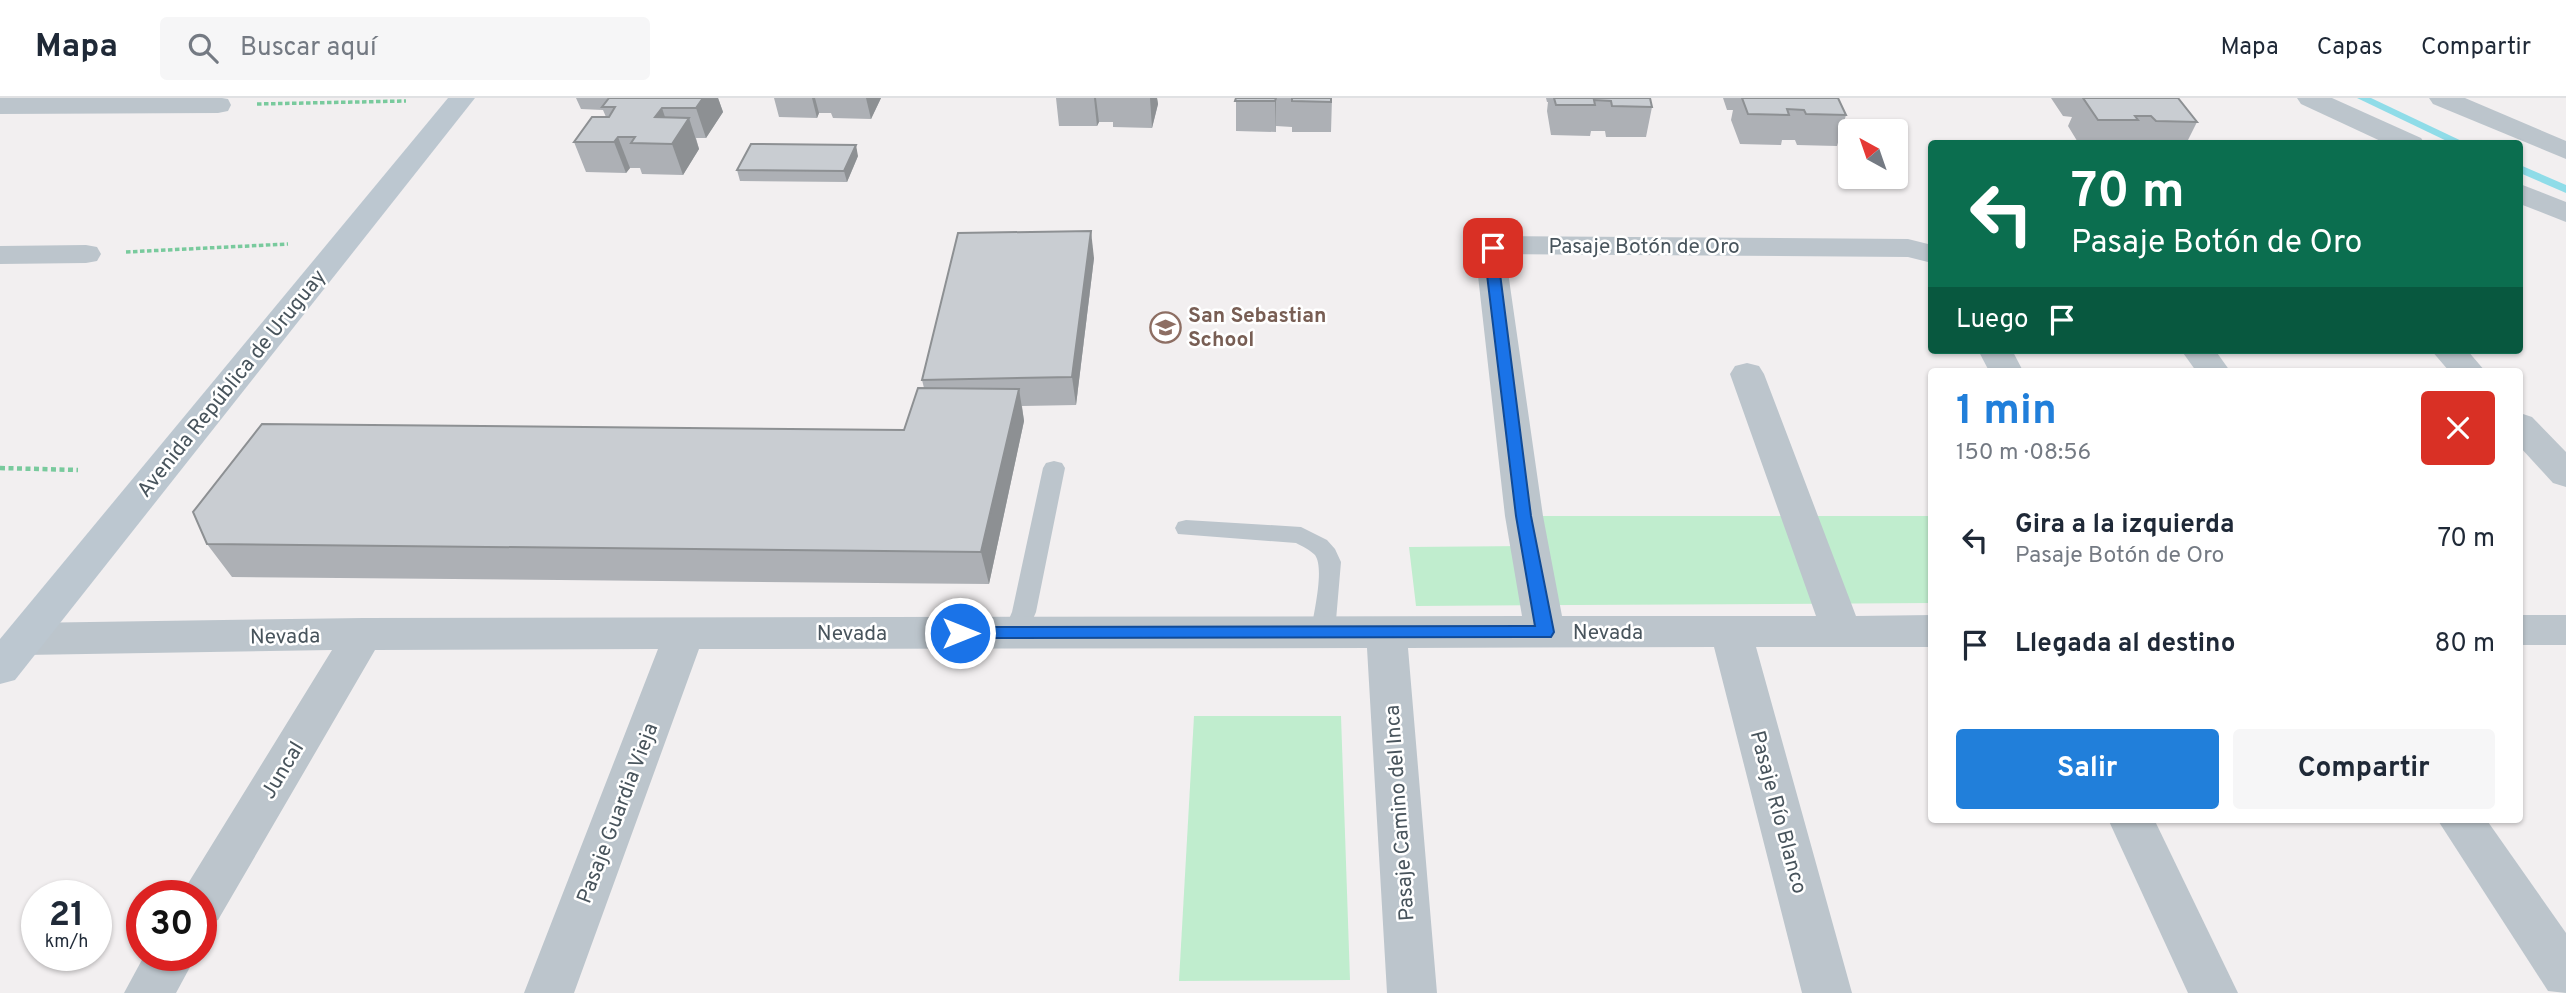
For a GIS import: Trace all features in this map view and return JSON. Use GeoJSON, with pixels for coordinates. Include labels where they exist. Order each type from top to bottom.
{"type":"FeatureCollection","features":[{"type":"Feature","properties":{"kind":"street","name":"Avenida República de Uruguay"},"geometry":{"type":"LineString","coordinates":[[12,654],[462,98]]}},
{"type":"Feature","properties":{"kind":"street"},"geometry":{"type":"LineString","coordinates":[[2310,98],[2402,140]]}},
{"type":"Feature","properties":{"kind":"street"},"geometry":{"type":"LineString","coordinates":[[2442,98],[2566,151]]}},
{"type":"Feature","properties":{"kind":"street"},"geometry":{"type":"LineString","coordinates":[[0,106],[218,106]]}},
{"type":"Feature","properties":{"kind":"street"},"geometry":{"type":"LineString","coordinates":[[2523,193],[2566,213]]}},
{"type":"Feature","properties":{"kind":"street","name":"Pasaje Botón de Oro"},"geometry":{"type":"LineString","coordinates":[[1545,632],[1524,516],[1491,258],[1493,248],[1506,245],[1908,248],[1928,253]]}},
{"type":"Feature","properties":{"kind":"street"},"geometry":{"type":"LineString","coordinates":[[0,254],[86,254]]}},
{"type":"Feature","properties":{"kind":"street"},"geometry":{"type":"LineString","coordinates":[[2452,354],[2465,368]]}},
{"type":"Feature","properties":{"kind":"street"},"geometry":{"type":"LineString","coordinates":[[1747,374],[1842,631]]}},
{"type":"Feature","properties":{"kind":"street"},"geometry":{"type":"LineString","coordinates":[[2523,428],[2566,474]]}},
{"type":"Feature","properties":{"kind":"street"},"geometry":{"type":"LineString","coordinates":[[2523,630],[2566,630]]}},
{"type":"Feature","properties":{"kind":"street","name":"Nevada"},"geometry":{"type":"LineString","coordinates":[[12,654],[363,634],[1928,631]]}},
{"type":"Feature","properties":{"kind":"street","name":"Pasaje Camino del Inca"},"geometry":{"type":"LineString","coordinates":[[1386,632],[1412,993]]}},
{"type":"Feature","properties":{"kind":"street","name":"Pasaje Río Blanco"},"geometry":{"type":"LineString","coordinates":[[1731,632],[1827,993]]}},
{"type":"Feature","properties":{"kind":"street","name":"Juncal"},"geometry":{"type":"LineString","coordinates":[[216,880],[363,634]]}},
{"type":"Feature","properties":{"kind":"street","name":"Pasaje Guardia Vieja"},"geometry":{"type":"LineString","coordinates":[[549,993],[684,634]]}},
{"type":"Feature","properties":{"kind":"street"},"geometry":{"type":"LineString","coordinates":[[2133,823],[2213,993]]}},
{"type":"Feature","properties":{"kind":"street"},"geometry":{"type":"LineString","coordinates":[[2463,823],[2566,975]]}},
{"type":"Feature","properties":{"kind":"street"},"geometry":{"type":"LineString","coordinates":[[149,993],[162,971]]}},
{"type":"Feature","properties":{"kind":"lane"},"geometry":{"type":"LineString","coordinates":[[1015,633],[1024,612],[1054,468]]}},
{"type":"Feature","properties":{"kind":"lane"},"geometry":{"type":"LineString","coordinates":[[1185,528],[1301,535],[1317,544],[1328,557],[1330,577],[1323,632]]}},
{"type":"Feature","properties":{"kind":"path"},"geometry":{"type":"LineString","coordinates":[[218,106],[408,101]]}},
{"type":"Feature","properties":{"kind":"path"},"geometry":{"type":"LineString","coordinates":[[86,254],[289,244]]}},
{"type":"Feature","properties":{"kind":"path"},"geometry":{"type":"LineString","coordinates":[[0,468],[78,470]]}},
{"type":"Feature","properties":{"kind":"green space"},"geometry":{"type":"Polygon","coordinates":[[[1524,516],[1928,516],[1928,603],[1416,606],[1409,547],[1528,546],[1524,516]]]}},
{"type":"Feature","properties":{"kind":"green space"},"geometry":{"type":"Polygon","coordinates":[[[1194,716],[1341,716],[1350,980],[1179,981],[1194,716]]]}},
{"type":"Feature","properties":{"kind":"building"},"geometry":{"type":"Polygon","coordinates":[[[609,98],[703,98],[696,108],[662,108],[655,117],[689,118],[672,144],[631,143],[635,137],[618,137],[614,142],[574,142],[592,117],[609,117],[615,107],[602,107],[609,98]]]}},
{"type":"Feature","properties":{"kind":"building"},"geometry":{"type":"Polygon","coordinates":[[[1236,98],[1276,98],[1275,101],[1235,101],[1236,98]]]}},
{"type":"Feature","properties":{"kind":"building"},"geometry":{"type":"Polygon","coordinates":[[[1292,98],[1331,98],[1331,102],[1292,101],[1292,98]]]}},
{"type":"Feature","properties":{"kind":"building"},"geometry":{"type":"Polygon","coordinates":[[[1554,98],[1650,98],[1652,107],[1612,106],[1611,101],[1594,100],[1595,105],[1556,105],[1554,98]]]}},
{"type":"Feature","properties":{"kind":"building"},"geometry":{"type":"Polygon","coordinates":[[[1742,98],[1838,98],[1846,115],[1806,114],[1804,110],[1787,109],[1789,115],[1748,114],[1742,98]]]}},
{"type":"Feature","properties":{"kind":"building"},"geometry":{"type":"Polygon","coordinates":[[[2083,98],[2178,98],[2197,122],[2156,121],[2151,116],[2135,116],[2138,120],[2098,120],[2083,98]]]}},
{"type":"Feature","properties":{"kind":"building"},"geometry":{"type":"Polygon","coordinates":[[[751,144],[856,145],[844,171],[737,170],[751,144]]]}},
{"type":"Feature","properties":{"kind":"building"},"geometry":{"type":"Polygon","coordinates":[[[1091,231],[1072,377],[922,380],[958,233],[1091,231]]]}},
{"type":"Feature","properties":{"kind":"building"},"geometry":{"type":"Polygon","coordinates":[[[918,388],[1019,389],[981,552],[207,544],[193,512],[262,424],[904,430],[918,388]]]}},
{"type":"Feature","properties":{"kind":"waterway"},"geometry":{"type":"LineString","coordinates":[[2362,98],[2454,140]]}},
{"type":"Feature","properties":{"kind":"waterway"},"geometry":{"type":"LineString","coordinates":[[2523,170],[2566,189]]}},
{"type":"Feature","properties":{"kind":"place","name":"San Sebastian School"},"geometry":{"type":"Point","coordinates":[1165,327]}},
{"type":"Feature","properties":{"kind":"route"},"geometry":{"type":"LineString","coordinates":[[960,633],[1545,632],[1524,516],[1491,258],[1493,248]]}}]}
